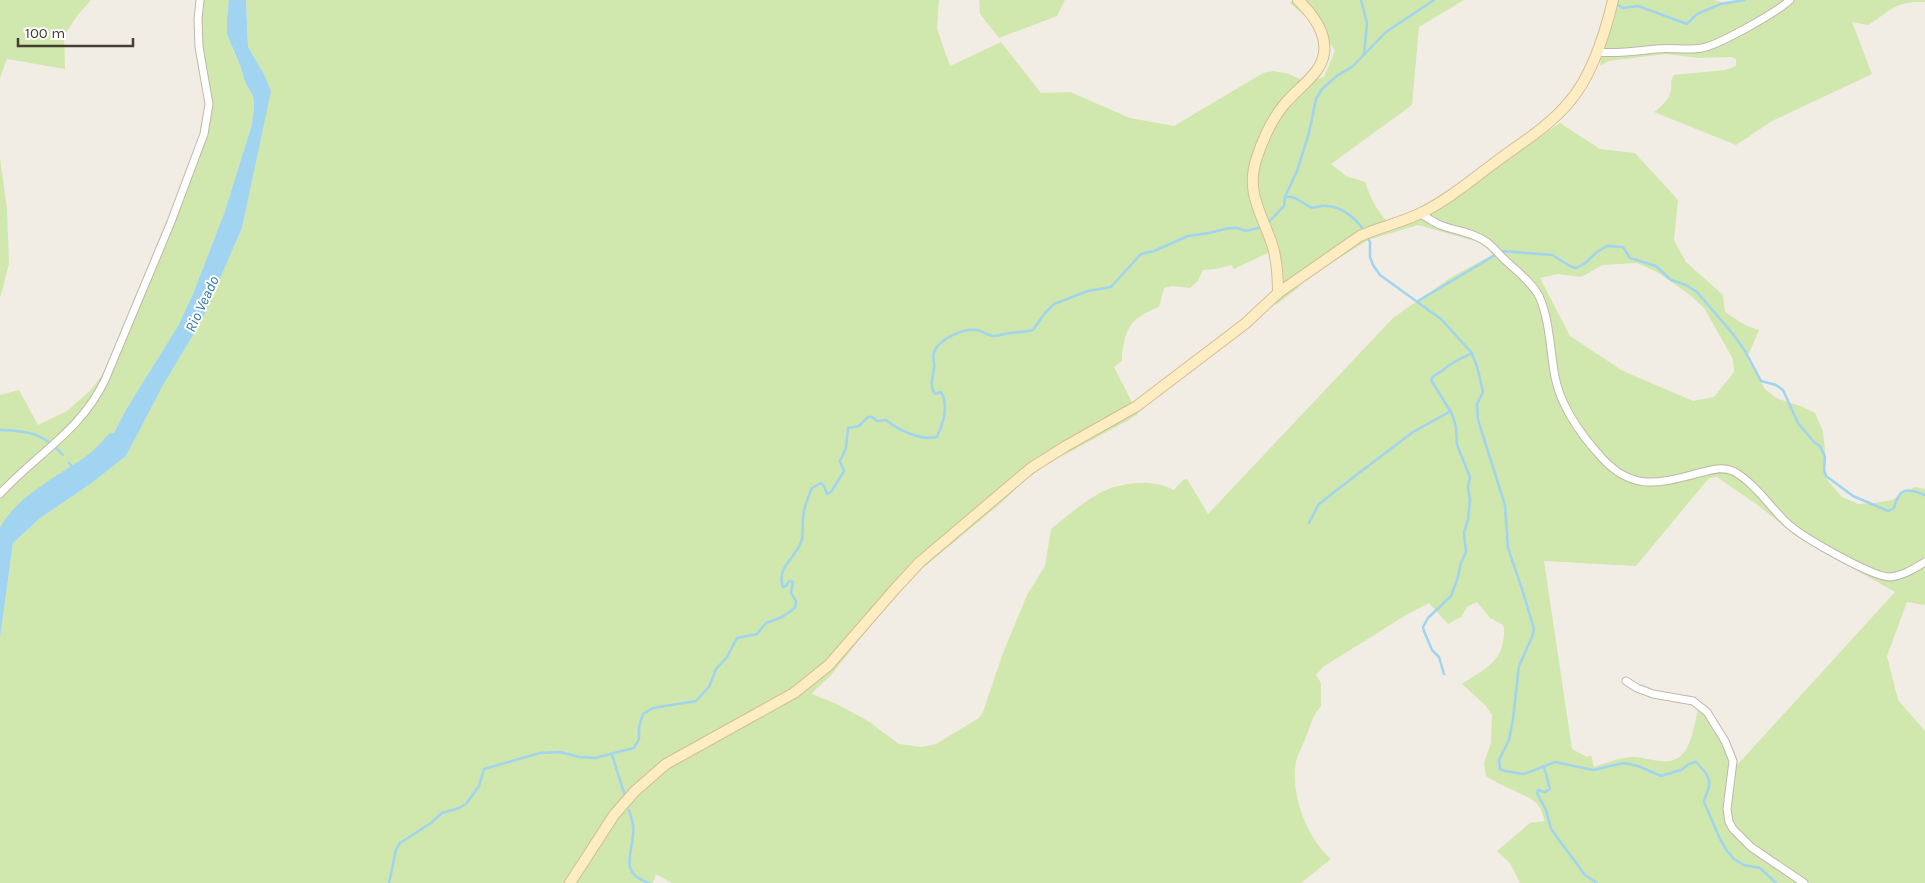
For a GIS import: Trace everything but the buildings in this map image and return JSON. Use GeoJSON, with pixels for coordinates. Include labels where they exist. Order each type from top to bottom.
{"type":"FeatureCollection","features":[{"type":"Feature","properties":{"kind":"street"},"geometry":{"type":"LineString","coordinates":[[0,494],[14,478],[63,437],[93,403],[107,375],[171,222],[201,146],[209,113],[208,91],[198,34],[200,0]]}},
{"type":"Feature","properties":{"kind":"street"},"geometry":{"type":"LineString","coordinates":[[1278,293],[1276,260],[1254,199],[1252,180],[1257,158],[1276,116],[1316,72],[1323,59],[1325,43],[1320,28],[1316,20],[1298,0]]}},
{"type":"Feature","properties":{"kind":"street"},"geometry":{"type":"LineString","coordinates":[[570,883],[614,815],[635,792],[666,764],[794,693],[813,678],[829,665],[920,562],[1025,473],[1058,451],[1138,406],[1246,323],[1278,293],[1360,236],[1420,214],[1481,173],[1562,110],[1576,92],[1598,52],[1613,0]]}},
{"type":"Feature","properties":{"kind":"street"},"geometry":{"type":"LineString","coordinates":[[1598,52],[1621,53],[1666,48],[1690,49],[1707,47],[1728,38],[1790,0]]}},
{"type":"Feature","properties":{"kind":"street"},"geometry":{"type":"LineString","coordinates":[[1420,214],[1440,225],[1476,236],[1489,243],[1536,292],[1544,313],[1556,379],[1563,402],[1574,422],[1601,458],[1621,475],[1636,481],[1653,482],[1682,478],[1715,469],[1729,470],[1753,486],[1803,536],[1871,571],[1886,576],[1896,576],[1925,562]]}},
{"type":"Feature","properties":{"kind":"street"},"geometry":{"type":"LineString","coordinates":[[1626,681],[1643,691],[1653,694],[1693,701],[1707,712],[1732,757],[1733,768],[1727,809],[1733,829],[1751,847],[1804,883]]}},
{"type":"Feature","properties":{"kind":"green space"},"geometry":{"type":"Polygon","coordinates":[[[0,0],[91,0],[77,16],[64,36],[65,69],[7,59],[0,78],[0,0]]]}},
{"type":"Feature","properties":{"kind":"green space"},"geometry":{"type":"Polygon","coordinates":[[[199,0],[229,0],[227,18],[233,50],[245,82],[253,96],[252,124],[225,211],[193,294],[178,326],[127,408],[107,446],[88,466],[11,524],[0,538],[0,395],[19,390],[38,425],[67,411],[91,390],[121,349],[205,137],[207,92],[196,39],[199,0]]]}},
{"type":"Feature","properties":{"kind":"green space"},"geometry":{"type":"Polygon","coordinates":[[[246,0],[939,0],[937,29],[950,66],[1001,42],[1041,93],[1070,92],[1130,118],[1174,126],[1263,73],[1274,71],[1289,74],[1307,82],[1324,77],[1335,51],[1325,34],[1290,3],[1293,0],[1464,0],[1419,27],[1412,105],[1331,164],[1346,176],[1365,182],[1376,206],[1392,227],[1425,218],[1560,123],[1600,149],[1635,153],[1678,200],[1674,240],[1686,262],[1723,295],[1725,312],[1745,325],[1759,330],[1747,358],[1765,389],[1776,398],[1815,413],[1823,431],[1826,461],[1824,473],[1828,481],[1842,497],[1858,504],[1892,500],[1915,487],[1925,489],[1925,605],[1907,602],[1887,656],[1898,700],[1925,731],[1925,883],[1520,883],[1510,863],[1497,851],[1530,823],[1545,821],[1540,808],[1535,802],[1486,776],[1484,763],[1491,743],[1492,715],[1485,705],[1462,684],[1493,662],[1501,650],[1504,631],[1503,625],[1490,618],[1477,602],[1468,606],[1461,617],[1448,624],[1429,603],[1406,615],[1323,667],[1316,675],[1321,683],[1321,706],[1312,721],[1296,762],[1296,788],[1302,815],[1308,828],[1322,850],[1331,859],[1301,883],[672,883],[656,874],[653,883],[0,883],[0,638],[13,543],[39,519],[93,482],[126,456],[162,387],[202,320],[242,228],[270,91],[264,74],[248,47],[246,0]],[[1418,225],[1368,240],[1295,283],[1299,287],[1276,305],[1276,287],[1270,252],[1234,269],[1231,265],[1203,270],[1198,281],[1190,288],[1172,286],[1164,288],[1159,307],[1140,316],[1130,327],[1124,344],[1122,361],[1114,367],[1138,414],[1049,463],[1025,480],[1000,504],[924,567],[883,610],[831,675],[812,693],[868,721],[899,744],[922,747],[936,744],[979,718],[983,712],[1003,653],[1027,595],[1045,566],[1051,529],[1098,494],[1126,484],[1136,483],[1156,484],[1174,490],[1183,480],[1187,479],[1208,514],[1393,318],[1450,278],[1492,255],[1490,250],[1478,242],[1418,225]],[[1637,263],[1603,265],[1581,277],[1558,274],[1540,278],[1570,336],[1623,371],[1693,401],[1714,397],[1734,372],[1733,359],[1704,308],[1690,295],[1657,272],[1637,263]],[[1717,477],[1709,478],[1636,566],[1544,561],[1572,749],[1587,757],[1591,755],[1594,767],[1631,757],[1667,761],[1679,757],[1690,742],[1699,706],[1738,764],[1895,592],[1796,536],[1759,506],[1717,477]]]}},
{"type":"Feature","properties":{"kind":"green space"},"geometry":{"type":"Polygon","coordinates":[[[979,0],[1065,0],[1057,16],[999,38],[980,14],[979,0]]]}},
{"type":"Feature","properties":{"kind":"green space"},"geometry":{"type":"Polygon","coordinates":[[[1614,0],[1714,0],[1722,2],[1738,0],[1925,0],[1925,2],[1900,5],[1868,25],[1852,22],[1872,74],[1772,121],[1736,145],[1654,112],[1669,97],[1674,75],[1725,70],[1736,66],[1736,59],[1732,57],[1699,58],[1665,54],[1609,61],[1600,66],[1604,35],[1614,0]]]}},
{"type":"Feature","properties":{"kind":"green space"},"geometry":{"type":"Polygon","coordinates":[[[0,158],[7,208],[9,264],[0,298],[0,158]]]}},
{"type":"Feature","properties":{"kind":"water"},"geometry":{"type":"Polygon","coordinates":[[[229,0],[246,0],[248,47],[264,74],[271,91],[242,228],[202,320],[162,387],[126,456],[93,482],[39,519],[13,543],[0,638],[0,538],[11,524],[88,466],[107,446],[127,408],[178,326],[193,294],[225,211],[252,124],[254,106],[253,96],[245,82],[227,34],[229,0]]]}},
{"type":"Feature","properties":{"kind":"waterway"},"geometry":{"type":"LineString","coordinates":[[1361,0],[1367,23],[1364,54]]}},
{"type":"Feature","properties":{"kind":"waterway"},"geometry":{"type":"LineString","coordinates":[[1267,224],[1284,206],[1285,197],[1297,171],[1309,133],[1316,99],[1322,89],[1338,75],[1352,67],[1386,32],[1434,0]]}},
{"type":"Feature","properties":{"kind":"waterway"},"geometry":{"type":"LineString","coordinates":[[1616,4],[1623,8],[1638,6],[1687,24],[1697,14],[1721,4],[1744,0]]}},
{"type":"Feature","properties":{"kind":"waterway"},"geometry":{"type":"LineString","coordinates":[[1285,197],[1295,198],[1312,207],[1324,206],[1343,210],[1364,231]]}},
{"type":"Feature","properties":{"kind":"waterway"},"geometry":{"type":"LineString","coordinates":[[389,883],[396,850],[400,843],[431,823],[442,813],[466,804],[479,786],[484,769],[540,753],[560,752],[579,757],[595,758],[634,748],[639,739],[639,727],[643,714],[653,708],[696,701],[709,687],[716,669],[727,657],[737,638],[757,634],[766,623],[782,617],[795,608],[796,601],[791,593],[793,582],[789,581],[783,587],[782,574],[801,542],[804,510],[812,488],[821,483],[827,494],[831,492],[844,471],[840,461],[846,448],[848,428],[859,426],[868,417],[872,417],[877,421],[886,420],[903,431],[917,436],[937,437],[943,420],[945,403],[941,392],[935,394],[932,387],[933,354],[937,347],[946,339],[952,335],[971,330],[995,336],[1033,330],[1054,304],[1088,291],[1111,287],[1141,254],[1154,251],[1188,236],[1229,228],[1238,228],[1246,231],[1262,227]]}},
{"type":"Feature","properties":{"kind":"waterway"},"geometry":{"type":"LineString","coordinates":[[1367,236],[1370,242],[1370,257],[1380,275],[1441,319],[1471,352],[1477,366],[1483,392],[1477,404],[1478,420],[1505,505],[1508,548],[1534,629],[1519,666],[1513,719],[1509,740],[1499,760],[1500,769],[1524,774],[1555,762],[1593,770],[1624,763],[1638,766],[1661,776],[1681,770],[1689,764],[1696,762],[1709,779],[1704,802],[1727,851],[1734,859],[1744,865],[1760,868],[1776,883]]}},
{"type":"Feature","properties":{"kind":"waterway"},"geometry":{"type":"LineString","coordinates":[[1418,301],[1502,251],[1552,255],[1576,268],[1607,246],[1623,247],[1630,258],[1656,266],[1671,280],[1686,285],[1697,292],[1733,334],[1745,351],[1761,381],[1776,385],[1783,390],[1798,423],[1814,442],[1820,446],[1825,457],[1824,470],[1826,476],[1853,496],[1888,511],[1894,508],[1898,496],[1905,491],[1909,490],[1925,495]]}},
{"type":"Feature","properties":{"kind":"waterway"},"geometry":{"type":"LineString","coordinates":[[1444,674],[1439,657],[1432,650],[1423,627],[1428,618],[1451,596],[1466,552],[1464,533],[1468,519],[1470,500],[1468,487],[1470,477],[1457,445],[1456,427],[1452,414],[1431,380],[1433,376],[1460,358],[1472,353]]}},
{"type":"Feature","properties":{"kind":"waterway"},"geometry":{"type":"LineString","coordinates":[[1309,523],[1318,505],[1338,489],[1413,432],[1451,411]]}},
{"type":"Feature","properties":{"kind":"waterway"},"geometry":{"type":"LineString","coordinates":[[0,430],[19,431],[35,435],[49,442],[63,455]]}},
{"type":"Feature","properties":{"kind":"waterway","name":"Rio Veado"},"geometry":{"type":"LineString","coordinates":[[0,545],[6,530],[27,506],[94,459],[113,440]]}},
{"type":"Feature","properties":{"kind":"waterway"},"geometry":{"type":"LineString","coordinates":[[69,463],[76,471]]}},
{"type":"Feature","properties":{"kind":"waterway"},"geometry":{"type":"LineString","coordinates":[[612,755],[625,796]]}},
{"type":"Feature","properties":{"kind":"waterway"},"geometry":{"type":"LineString","coordinates":[[1544,767],[1550,789],[1545,792],[1538,790],[1537,793],[1546,810],[1551,829],[1585,875],[1597,883]]}},
{"type":"Feature","properties":{"kind":"waterway"},"geometry":{"type":"LineString","coordinates":[[629,810],[633,824],[630,866],[633,873],[649,883]]}}]}
